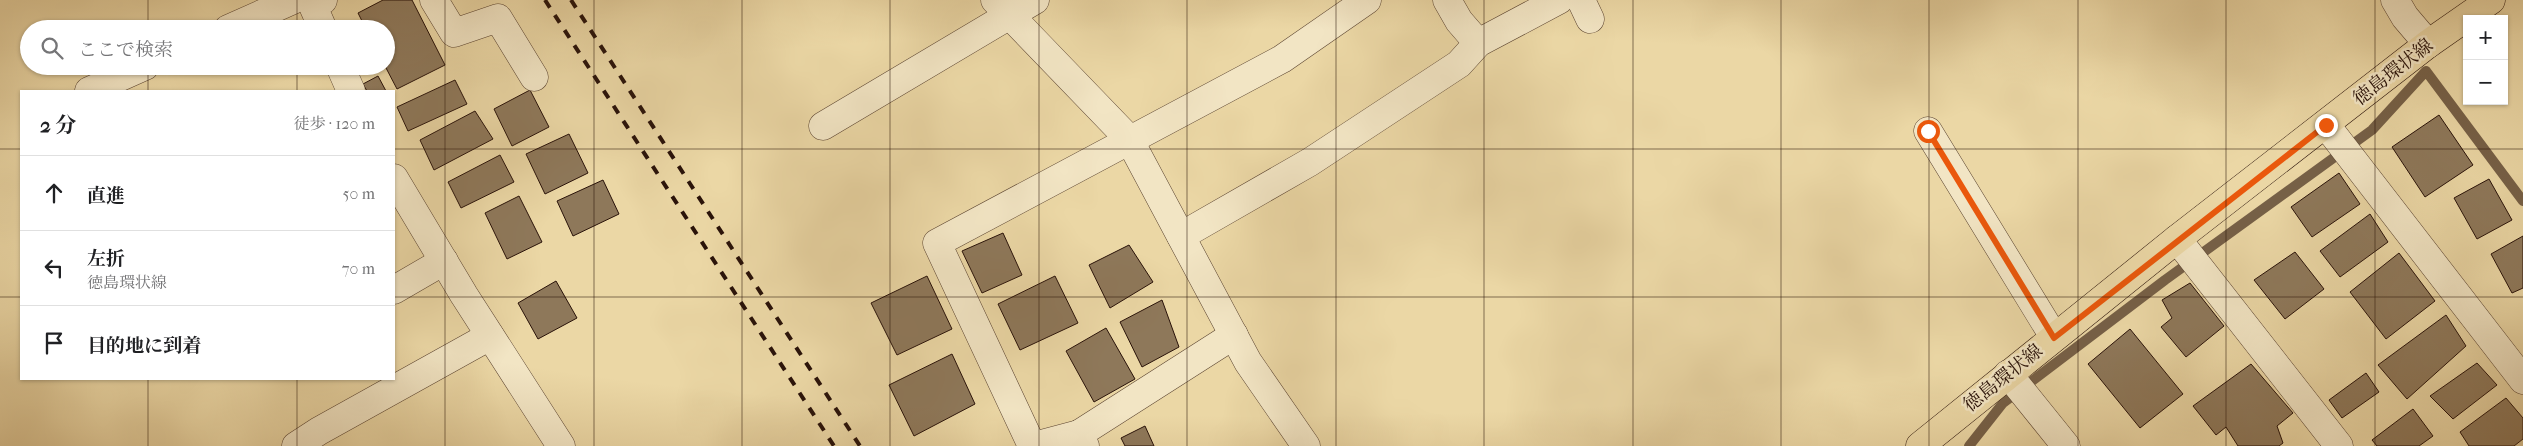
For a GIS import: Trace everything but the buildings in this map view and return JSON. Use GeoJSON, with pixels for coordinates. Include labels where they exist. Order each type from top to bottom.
{"type":"FeatureCollection","features":[{"type":"Feature","properties":{"kind":"main road","name":"徳島環状線"},"geometry":{"type":"LineString","coordinates":[[1920,446],[2017,385],[2054,338],[2189,254],[2340,142],[2428,44],[2491,0]]}},
{"type":"Feature","properties":{"kind":"street"},"geometry":{"type":"LineString","coordinates":[[248,20],[293,0]]}},
{"type":"Feature","properties":{"kind":"street"},"geometry":{"type":"LineString","coordinates":[[319,20],[313,6],[322,0]]}},
{"type":"Feature","properties":{"kind":"street"},"geometry":{"type":"LineString","coordinates":[[434,0],[454,33],[498,18],[534,77]]}},
{"type":"Feature","properties":{"kind":"street"},"geometry":{"type":"LineString","coordinates":[[823,126],[1002,7],[1035,0]]}},
{"type":"Feature","properties":{"kind":"street"},"geometry":{"type":"LineString","coordinates":[[1234,335],[1082,440],[1033,446],[936,243],[1282,59],[1367,0]]}},
{"type":"Feature","properties":{"kind":"street"},"geometry":{"type":"LineString","coordinates":[[1447,0],[1459,21],[1478,43]]}},
{"type":"Feature","properties":{"kind":"street"},"geometry":{"type":"LineString","coordinates":[[1181,236],[1310,162],[1459,64],[1478,43],[1559,0]]}},
{"type":"Feature","properties":{"kind":"street"},"geometry":{"type":"LineString","coordinates":[[2395,0],[2405,17],[2428,44]]}},
{"type":"Feature","properties":{"kind":"street"},"geometry":{"type":"LineString","coordinates":[[1002,7],[1129,140],[1248,362],[1306,446]]}},
{"type":"Feature","properties":{"kind":"street"},"geometry":{"type":"LineString","coordinates":[[91,90],[125,75]]}},
{"type":"Feature","properties":{"kind":"street"},"geometry":{"type":"LineString","coordinates":[[344,75],[351,90]]}},
{"type":"Feature","properties":{"kind":"street"},"geometry":{"type":"LineString","coordinates":[[1928,131],[2054,338]]}},
{"type":"Feature","properties":{"kind":"street"},"geometry":{"type":"LineString","coordinates":[[2340,142],[2523,380]]}},
{"type":"Feature","properties":{"kind":"street"},"geometry":{"type":"LineString","coordinates":[[395,180],[490,336],[561,446]]}},
{"type":"Feature","properties":{"kind":"street"},"geometry":{"type":"LineString","coordinates":[[2189,254],[2339,446]]}},
{"type":"Feature","properties":{"kind":"street"},"geometry":{"type":"LineString","coordinates":[[395,289],[444,261]]}},
{"type":"Feature","properties":{"kind":"street"},"geometry":{"type":"LineString","coordinates":[[300,445],[490,336]]}},
{"type":"Feature","properties":{"kind":"street"},"geometry":{"type":"LineString","coordinates":[[2017,385],[2066,446]]}},
{"type":"Feature","properties":{"kind":"waterway"},"geometry":{"type":"LineString","coordinates":[[1969,446],[2003,403],[2165,280],[2372,130],[2426,71],[2523,201]]}},
{"type":"Feature","properties":{"kind":"railway"},"geometry":{"type":"LineString","coordinates":[[545,0],[834,446]]}},
{"type":"Feature","properties":{"kind":"railway"},"geometry":{"type":"LineString","coordinates":[[571,0],[860,446]]}},
{"type":"Feature","properties":{"kind":"route"},"geometry":{"type":"LineString","coordinates":[[1928,131],[2054,338],[2326,125]]}}]}
